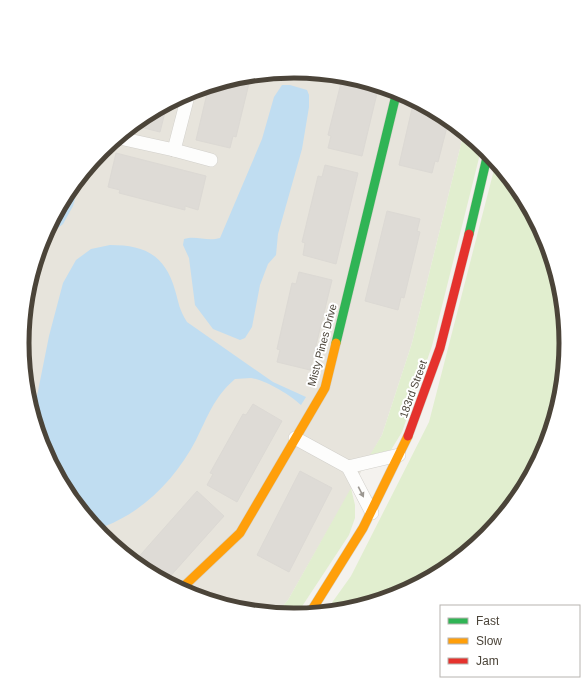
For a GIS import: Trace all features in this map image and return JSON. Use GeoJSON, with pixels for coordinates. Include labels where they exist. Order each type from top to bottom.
{"type":"FeatureCollection","features":[{"type":"Feature","properties":{"kind":"street","name":"Misty Pines Drive"},"geometry":{"type":"LineString","coordinates":[[186,584],[240,533],[325,388],[395,98]]}},
{"type":"Feature","properties":{"kind":"street"},"geometry":{"type":"LineString","coordinates":[[174,150],[187,101]]}},
{"type":"Feature","properties":{"kind":"street"},"geometry":{"type":"LineString","coordinates":[[124,139],[211,160]]}},
{"type":"Feature","properties":{"kind":"street","name":"183rd Street"},"geometry":{"type":"LineString","coordinates":[[314,607],[334,577],[372,512],[400,455],[420,407],[439,350],[486,161]]}},
{"type":"Feature","properties":{"kind":"street"},"geometry":{"type":"LineString","coordinates":[[295,438],[348,467],[372,512]]}},
{"type":"Feature","properties":{"kind":"street"},"geometry":{"type":"LineString","coordinates":[[348,467],[400,455]]}},
{"type":"Feature","properties":{"kind":"shaded area"},"geometry":{"type":"Polygon","coordinates":[[[277,78],[311,78],[363,87],[395,98],[426,113],[463,138],[412,343],[382,435],[288,600],[282,607],[277,607],[242,602],[209,593],[161,572],[119,542],[84,504],[56,460],[43,428],[34,394],[31,377],[29,342],[31,308],[34,291],[43,257],[56,225],[84,181],[119,143],[147,122],[162,113],[209,92],[259,80],[277,78]]]}},
{"type":"Feature","properties":{"kind":"green space"},"geometry":{"type":"Polygon","coordinates":[[[463,138],[480,154],[432,346],[402,432],[391,450],[370,455],[382,435],[412,343],[463,138]]]}},
{"type":"Feature","properties":{"kind":"green space"},"geometry":{"type":"Polygon","coordinates":[[[494,169],[514,195],[532,225],[545,257],[557,308],[559,342],[557,377],[550,411],[539,444],[532,460],[504,504],[469,542],[455,553],[426,572],[395,587],[363,598],[330,605],[351,576],[429,422],[494,169]]]}},
{"type":"Feature","properties":{"kind":"green space"},"geometry":{"type":"Polygon","coordinates":[[[351,488],[355,505],[355,518],[349,535],[301,608],[282,607],[288,600],[351,488]]]}},
{"type":"Feature","properties":{"kind":"water"},"geometry":{"type":"Polygon","coordinates":[[[282,85],[290,85],[307,90],[309,95],[309,107],[302,149],[278,234],[276,255],[268,264],[260,285],[252,327],[245,338],[240,340],[213,329],[195,305],[189,258],[183,245],[184,239],[188,238],[220,238],[262,139],[274,97],[282,85]]]}},
{"type":"Feature","properties":{"kind":"water"},"geometry":{"type":"Polygon","coordinates":[[[77,190],[73,206],[63,224],[53,232],[77,190]]]}},
{"type":"Feature","properties":{"kind":"water"},"geometry":{"type":"Polygon","coordinates":[[[110,245],[122,245],[134,247],[152,254],[166,268],[171,278],[181,310],[187,322],[273,382],[306,397],[301,405],[271,385],[257,379],[235,379],[217,400],[188,455],[167,482],[142,505],[128,515],[104,526],[84,504],[56,460],[43,428],[36,402],[49,336],[63,283],[76,260],[91,249],[110,245]]]}},
{"type":"Feature","properties":{"kind":"building"},"geometry":{"type":"Polygon","coordinates":[[[249,82],[236,137],[233,136],[230,148],[196,140],[207,93],[249,82]]]}},
{"type":"Feature","properties":{"kind":"building"},"geometry":{"type":"Polygon","coordinates":[[[341,82],[377,92],[362,156],[328,148],[331,136],[328,135],[341,82]]]}},
{"type":"Feature","properties":{"kind":"building"},"geometry":{"type":"Polygon","coordinates":[[[413,106],[447,126],[438,162],[435,161],[432,173],[399,165],[413,106]]]}},
{"type":"Feature","properties":{"kind":"building"},"geometry":{"type":"Polygon","coordinates":[[[165,111],[160,132],[140,127],[165,111]]]}},
{"type":"Feature","properties":{"kind":"building"},"geometry":{"type":"Polygon","coordinates":[[[116,153],[206,176],[198,210],[185,206],[185,210],[119,193],[120,190],[108,187],[116,153]]]}},
{"type":"Feature","properties":{"kind":"building"},"geometry":{"type":"Polygon","coordinates":[[[325,165],[358,173],[336,264],[303,255],[305,243],[302,242],[318,176],[322,177],[325,165]]]}},
{"type":"Feature","properties":{"kind":"building"},"geometry":{"type":"Polygon","coordinates":[[[387,211],[420,219],[417,231],[420,232],[404,298],[401,297],[398,310],[365,301],[387,211]]]}},
{"type":"Feature","properties":{"kind":"building"},"geometry":{"type":"Polygon","coordinates":[[[299,272],[332,280],[310,370],[277,362],[280,350],[277,349],[292,283],[296,284],[299,272]]]}},
{"type":"Feature","properties":{"kind":"building"},"geometry":{"type":"Polygon","coordinates":[[[253,404],[282,421],[237,502],[207,485],[213,474],[210,473],[243,414],[246,415],[253,404]]]}},
{"type":"Feature","properties":{"kind":"building"},"geometry":{"type":"Polygon","coordinates":[[[300,471],[332,488],[289,572],[257,555],[300,471]]]}},
{"type":"Feature","properties":{"kind":"building"},"geometry":{"type":"Polygon","coordinates":[[[197,491],[224,516],[170,577],[139,557],[197,491]]]}},
{"type":"Feature","properties":{"kind":"traffic: fast"},"geometry":{"type":"LineString","coordinates":[[336,343],[395,98]]}},
{"type":"Feature","properties":{"kind":"traffic: fast"},"geometry":{"type":"LineString","coordinates":[[469,234],[486,161]]}},
{"type":"Feature","properties":{"kind":"traffic: slow"},"geometry":{"type":"LineString","coordinates":[[186,584],[240,533],[325,388],[336,343]]}},
{"type":"Feature","properties":{"kind":"traffic: slow"},"geometry":{"type":"LineString","coordinates":[[314,607],[363,528],[408,436]]}},
{"type":"Feature","properties":{"kind":"traffic: jam"},"geometry":{"type":"LineString","coordinates":[[408,436],[440,348],[469,234]]}}]}
